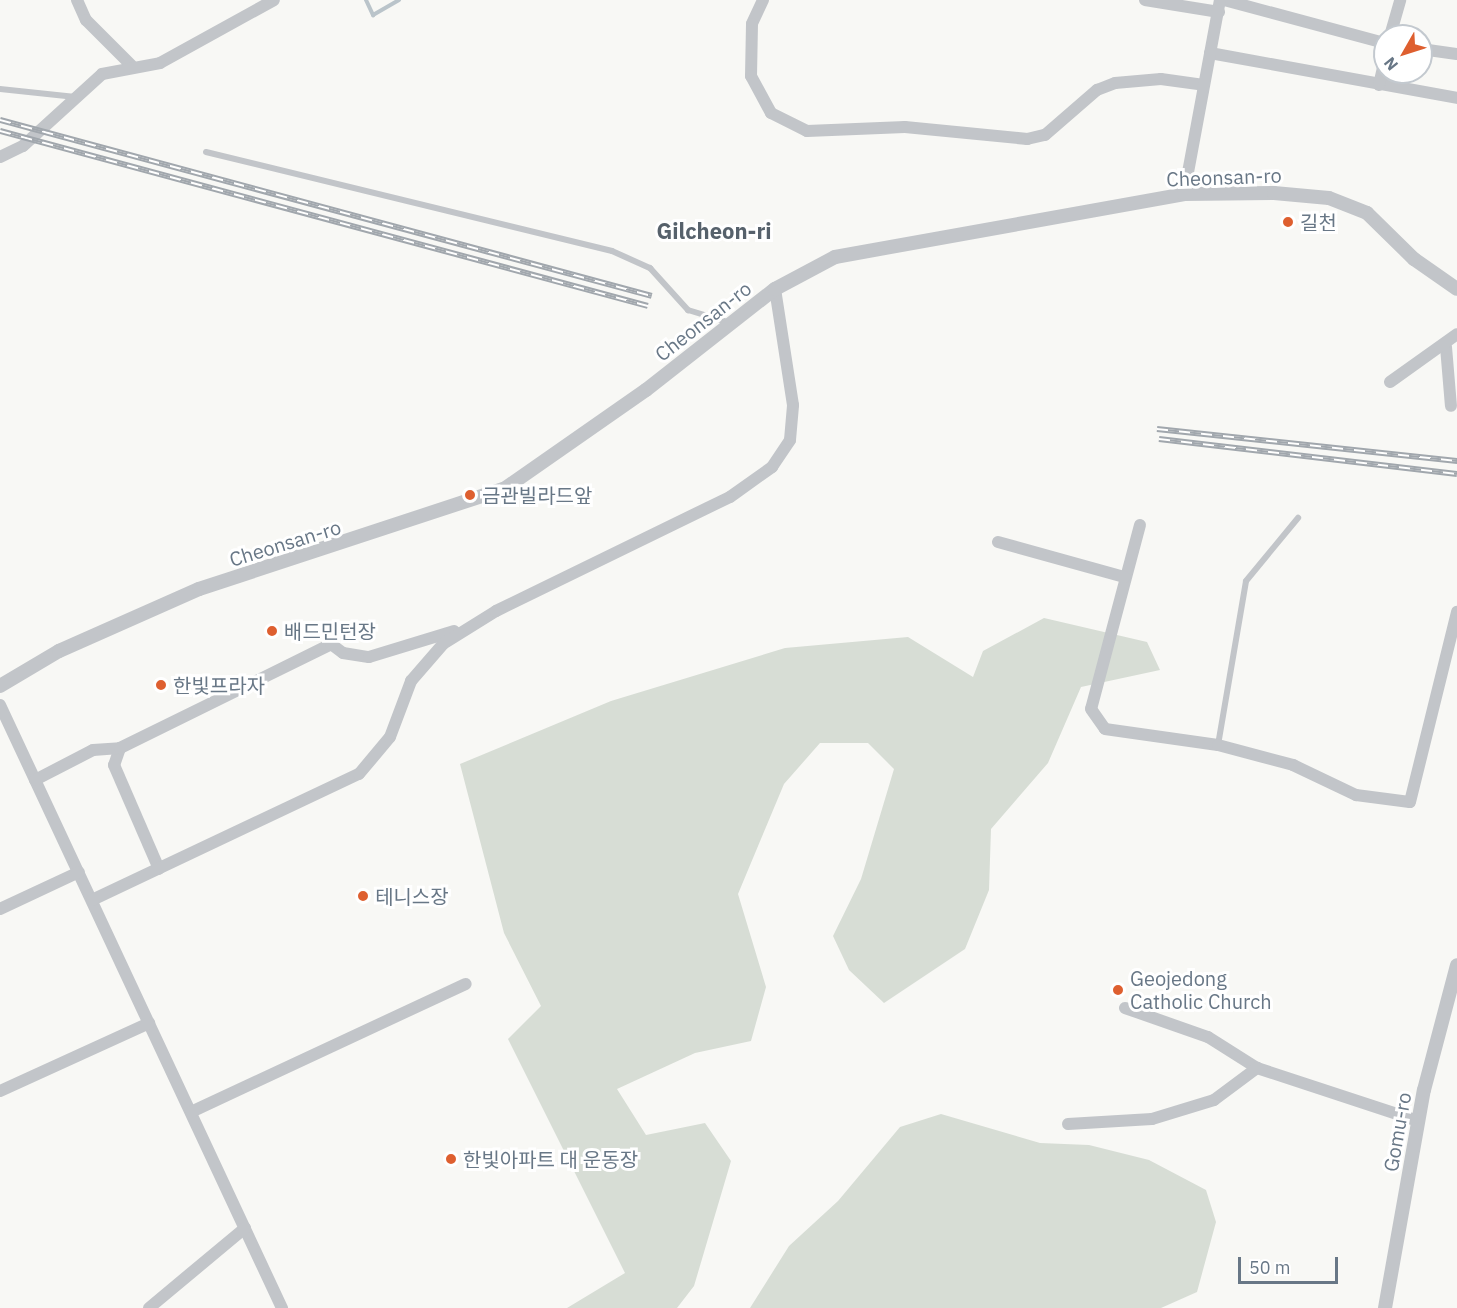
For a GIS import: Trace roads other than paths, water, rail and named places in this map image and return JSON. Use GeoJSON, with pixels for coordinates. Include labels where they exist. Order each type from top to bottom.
{"type":"FeatureCollection","features":[{"type":"Feature","properties":{"kind":"street"},"geometry":{"type":"LineString","coordinates":[[76,0],[86,20],[131,65]]}},
{"type":"Feature","properties":{"kind":"street"},"geometry":{"type":"LineString","coordinates":[[0,157],[23,146],[102,74],[131,65],[160,63],[184,53],[274,0]]}},
{"type":"Feature","properties":{"kind":"street"},"geometry":{"type":"LineString","coordinates":[[763,0],[752,24],[751,76],[771,112],[807,131],[905,127],[1027,139],[1046,135],[1097,90],[1115,83],[1161,79],[1204,85]]}},
{"type":"Feature","properties":{"kind":"street"},"geometry":{"type":"LineString","coordinates":[[1145,0],[1221,4],[1373,40]]}},
{"type":"Feature","properties":{"kind":"street"},"geometry":{"type":"LineString","coordinates":[[1393,24],[1400,0]]}},
{"type":"Feature","properties":{"kind":"street"},"geometry":{"type":"LineString","coordinates":[[1184,194],[1221,4]]}},
{"type":"Feature","properties":{"kind":"street"},"geometry":{"type":"LineString","coordinates":[[1433,51],[1457,54]]}},
{"type":"Feature","properties":{"kind":"street"},"geometry":{"type":"LineString","coordinates":[[1210,53],[1379,86],[1457,98]]}},
{"type":"Feature","properties":{"kind":"street","name":"Cheonsan-ro"},"geometry":{"type":"LineString","coordinates":[[0,686],[59,651],[199,589],[504,489],[732,323],[775,289],[835,257],[889,244],[1184,194],[1329,198],[1367,213],[1414,259],[1457,289]]}},
{"type":"Feature","properties":{"kind":"street"},"geometry":{"type":"LineString","coordinates":[[92,900],[359,774],[390,737],[411,681],[442,644],[467,627],[730,497],[772,467],[790,440],[793,405],[775,289]]}},
{"type":"Feature","properties":{"kind":"street"},"geometry":{"type":"LineString","coordinates":[[1390,382],[1446,347],[1457,334]]}},
{"type":"Feature","properties":{"kind":"street"},"geometry":{"type":"LineString","coordinates":[[1446,347],[1451,405]]}},
{"type":"Feature","properties":{"kind":"street"},"geometry":{"type":"LineString","coordinates":[[1140,525],[1124,577],[1091,709],[1095,721],[1123,734],[1218,745],[1293,765],[1356,795],[1410,802],[1457,612]]}},
{"type":"Feature","properties":{"kind":"street"},"geometry":{"type":"LineString","coordinates":[[998,542],[1124,577]]}},
{"type":"Feature","properties":{"kind":"street"},"geometry":{"type":"LineString","coordinates":[[35,780],[93,750],[120,748],[331,644],[350,655],[369,657],[467,627]]}},
{"type":"Feature","properties":{"kind":"street"},"geometry":{"type":"LineString","coordinates":[[0,705],[282,1308]]}},
{"type":"Feature","properties":{"kind":"street"},"geometry":{"type":"LineString","coordinates":[[120,748],[114,765],[159,869]]}},
{"type":"Feature","properties":{"kind":"street"},"geometry":{"type":"LineString","coordinates":[[0,909],[79,872]]}},
{"type":"Feature","properties":{"kind":"street","name":"Gomu-ro"},"geometry":{"type":"LineString","coordinates":[[1385,1308],[1418,1121],[1457,965]]}},
{"type":"Feature","properties":{"kind":"street"},"geometry":{"type":"LineString","coordinates":[[191,1112],[466,984]]}},
{"type":"Feature","properties":{"kind":"street"},"geometry":{"type":"LineString","coordinates":[[1125,1008],[1208,1038],[1257,1068],[1418,1121]]}},
{"type":"Feature","properties":{"kind":"street"},"geometry":{"type":"LineString","coordinates":[[0,1091],[149,1023]]}},
{"type":"Feature","properties":{"kind":"street"},"geometry":{"type":"LineString","coordinates":[[1068,1124],[1152,1119],[1214,1100],[1257,1068]]}},
{"type":"Feature","properties":{"kind":"street"},"geometry":{"type":"LineString","coordinates":[[149,1308],[246,1228]]}},
{"type":"Feature","properties":{"kind":"lane"},"geometry":{"type":"LineString","coordinates":[[0,89],[76,97]]}},
{"type":"Feature","properties":{"kind":"lane"},"geometry":{"type":"LineString","coordinates":[[206,152],[612,251],[650,268],[688,310],[732,323]]}},
{"type":"Feature","properties":{"kind":"lane"},"geometry":{"type":"LineString","coordinates":[[1218,745],[1245,581],[1298,518]]}},
{"type":"Feature","properties":{"kind":"waterway"},"geometry":{"type":"LineString","coordinates":[[366,0],[373,15],[399,0]]}},
{"type":"Feature","properties":{"kind":"railway"},"geometry":{"type":"LineString","coordinates":[[0,120],[652,296]]}},
{"type":"Feature","properties":{"kind":"railway"},"geometry":{"type":"LineString","coordinates":[[0,131],[648,306]]}},
{"type":"Feature","properties":{"kind":"railway"},"geometry":{"type":"LineString","coordinates":[[1157,429],[1457,461]]}},
{"type":"Feature","properties":{"kind":"railway"},"geometry":{"type":"LineString","coordinates":[[1159,439],[1457,474]]}},
{"type":"Feature","properties":{"kind":"place","name":"길천"},"geometry":{"type":"Point","coordinates":[1288,222]}},
{"type":"Feature","properties":{"kind":"place","name":"금관빌라드앞"},"geometry":{"type":"Point","coordinates":[470,495]}},
{"type":"Feature","properties":{"kind":"place","name":"배드민턴장"},"geometry":{"type":"Point","coordinates":[272,631]}},
{"type":"Feature","properties":{"kind":"place","name":"한빛프라자"},"geometry":{"type":"Point","coordinates":[161,685]}},
{"type":"Feature","properties":{"kind":"place","name":"테니스장"},"geometry":{"type":"Point","coordinates":[363,896]}},
{"type":"Feature","properties":{"kind":"place","name":"Geojedong Catholic Church"},"geometry":{"type":"Point","coordinates":[1118,990]}},
{"type":"Feature","properties":{"kind":"place","name":"한빛아파트 대 운동장"},"geometry":{"type":"Point","coordinates":[451,1159]}},
{"type":"Feature","properties":{"kind":"district","name":"Gilcheon-ri"},"geometry":{"type":"Point","coordinates":[714,231]}}]}
